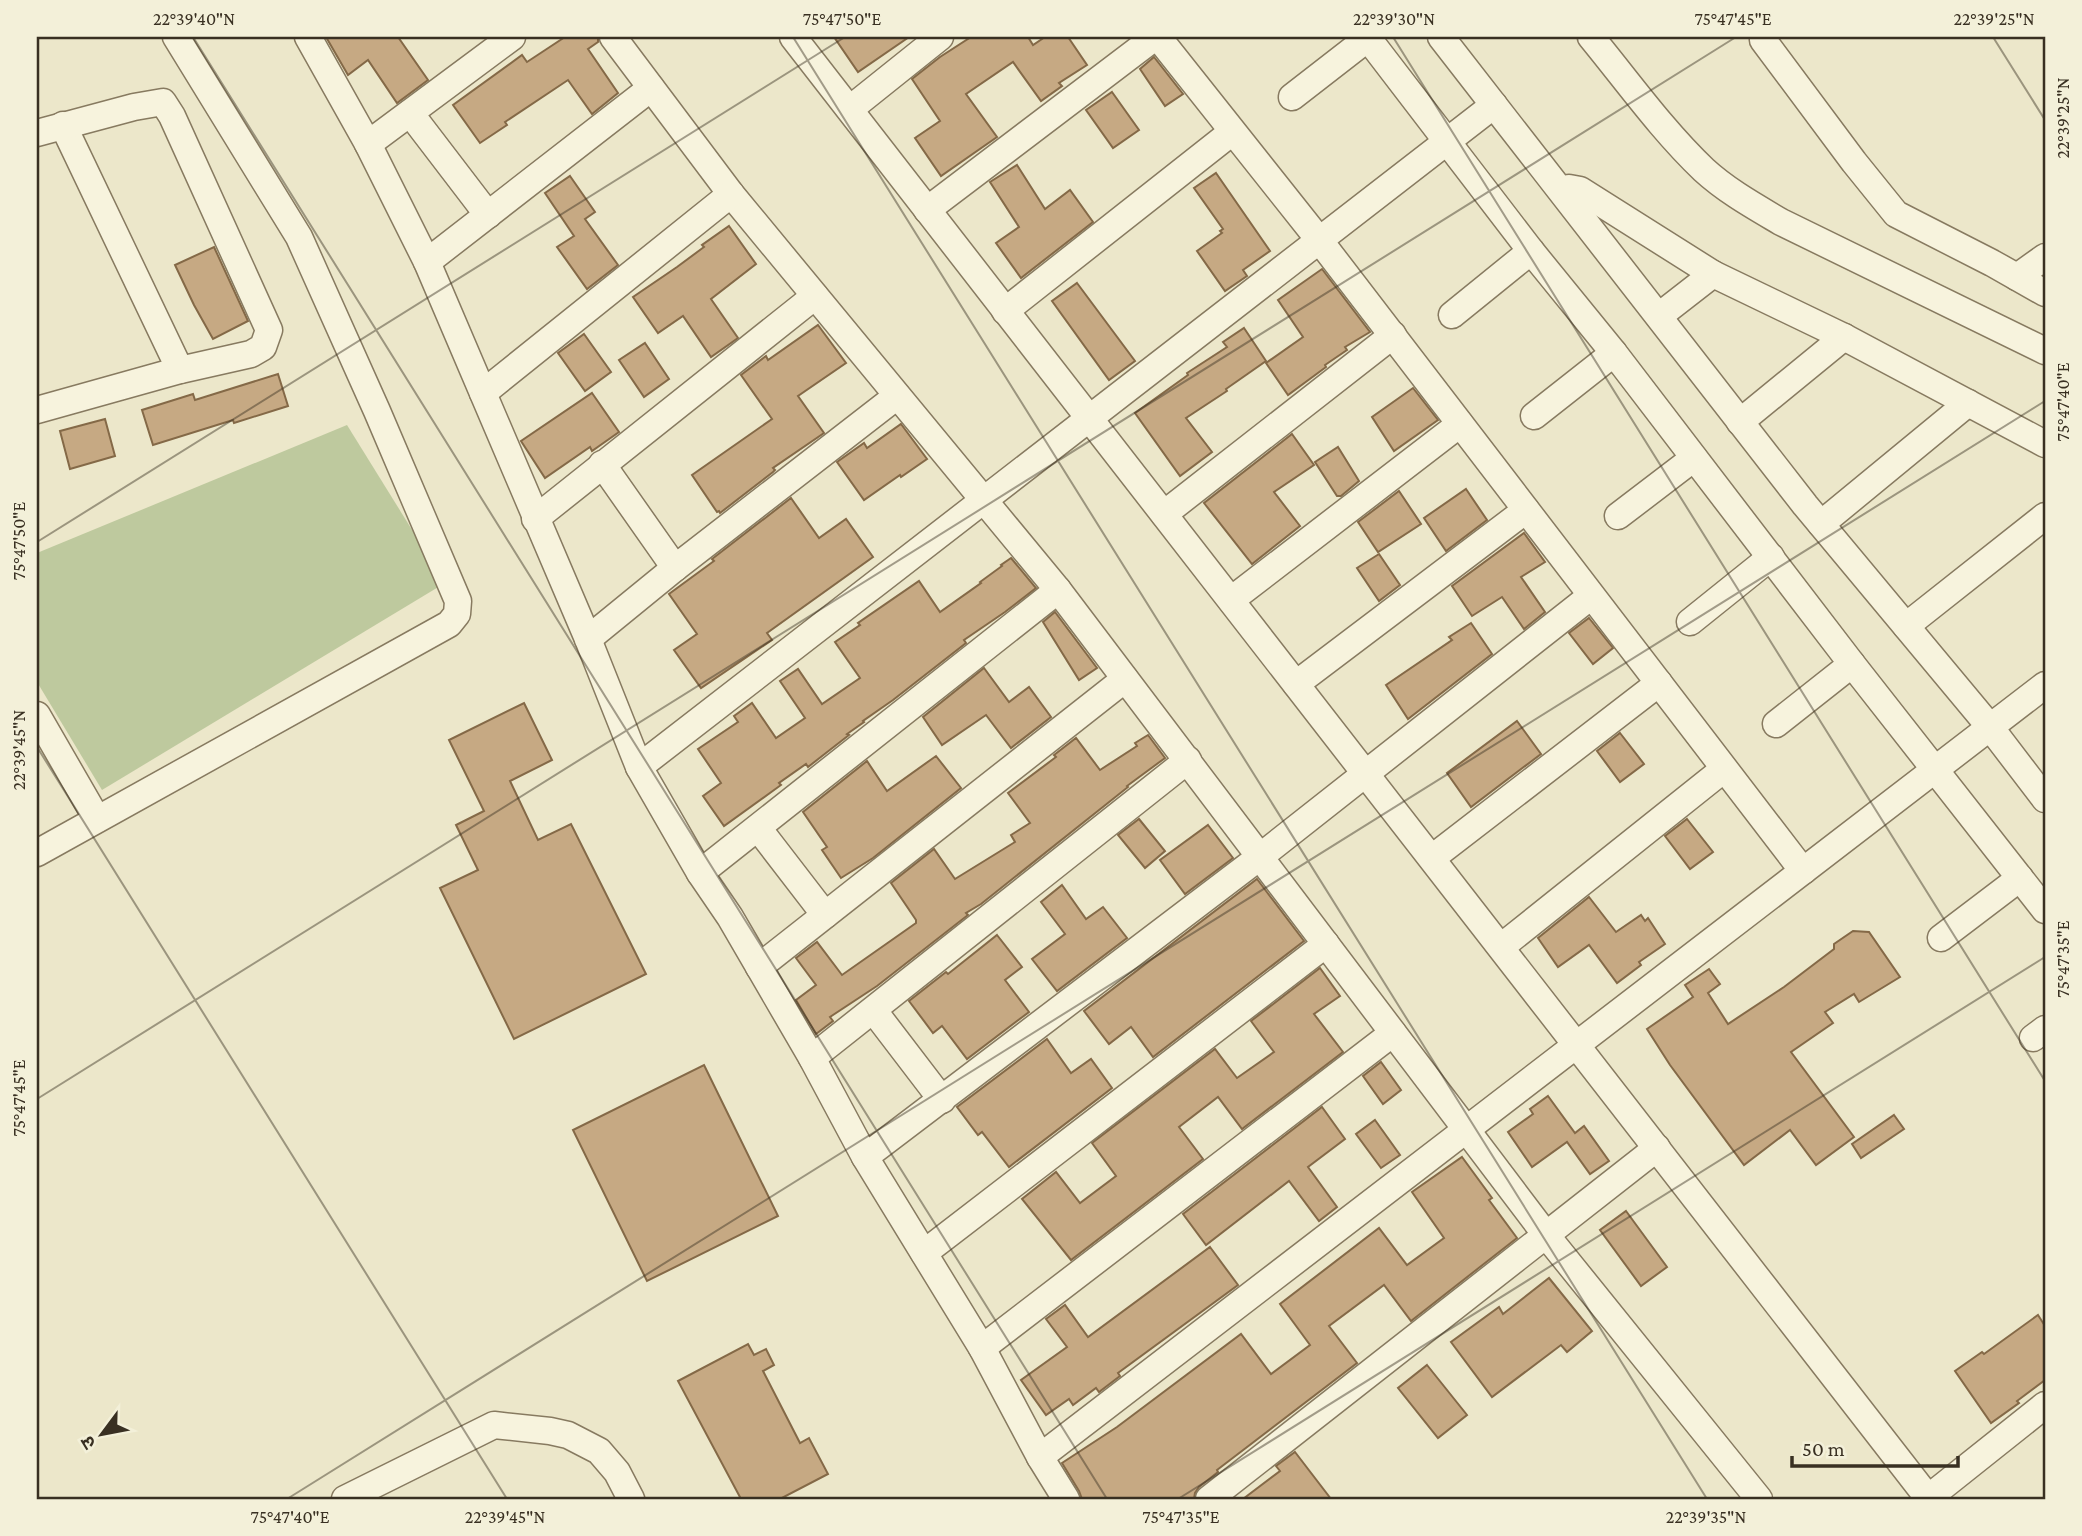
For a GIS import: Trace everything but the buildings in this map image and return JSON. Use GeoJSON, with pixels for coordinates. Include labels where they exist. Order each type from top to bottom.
{"type":"FeatureCollection","features":[{"type":"Feature","properties":{"kind":"street"},"geometry":{"type":"LineString","coordinates":[[37,853],[449,624],[457,614],[458,601],[299,237],[176,37]]}},
{"type":"Feature","properties":{"kind":"street"},"geometry":{"type":"LineString","coordinates":[[308,37],[368,144],[427,262],[588,639],[639,767],[812,1058],[865,1157],[982,1348],[1040,1457],[1066,1499]]}},
{"type":"Feature","properties":{"kind":"street"},"geometry":{"type":"LineString","coordinates":[[368,144],[512,37]]}},
{"type":"Feature","properties":{"kind":"street"},"geometry":{"type":"LineString","coordinates":[[613,37],[732,194],[1058,590],[1546,1236],[1750,1496]]}},
{"type":"Feature","properties":{"kind":"street"},"geometry":{"type":"LineString","coordinates":[[793,37],[1928,1499],[2045,1405]]}},
{"type":"Feature","properties":{"kind":"street"},"geometry":{"type":"LineString","coordinates":[[850,109],[940,37]]}},
{"type":"Feature","properties":{"kind":"street"},"geometry":{"type":"LineString","coordinates":[[928,210],[1156,37],[1393,335],[1802,871]]}},
{"type":"Feature","properties":{"kind":"street"},"geometry":{"type":"LineString","coordinates":[[1292,97],[1367,37],[2045,909]]}},
{"type":"Feature","properties":{"kind":"street"},"geometry":{"type":"LineString","coordinates":[[1441,37],[1821,524],[1990,727],[2045,799]]}},
{"type":"Feature","properties":{"kind":"street"},"geometry":{"type":"LineString","coordinates":[[1591,37],[1669,133],[1705,171],[1741,199],[1781,222],[2045,351]]}},
{"type":"Feature","properties":{"kind":"street"},"geometry":{"type":"LineString","coordinates":[[1763,40],[1896,214],[2045,293]]}},
{"type":"Feature","properties":{"kind":"street"},"geometry":{"type":"LineString","coordinates":[[427,262],[651,88]]}},
{"type":"Feature","properties":{"kind":"street"},"geometry":{"type":"LineString","coordinates":[[37,133],[163,102],[173,116],[270,330],[262,347],[251,354],[180,370],[37,410]]}},
{"type":"Feature","properties":{"kind":"street"},"geometry":{"type":"LineString","coordinates":[[639,767],[1494,105]]}},
{"type":"Feature","properties":{"kind":"street"},"geometry":{"type":"LineString","coordinates":[[410,113],[488,215]]}},
{"type":"Feature","properties":{"kind":"street"},"geometry":{"type":"LineString","coordinates":[[63,125],[180,370]]}},
{"type":"Feature","properties":{"kind":"street"},"geometry":{"type":"LineString","coordinates":[[1005,311],[1232,132]]}},
{"type":"Feature","properties":{"kind":"street"},"geometry":{"type":"LineString","coordinates":[[1562,191],[1569,188],[1580,190],[1713,274],[1844,337],[2045,444]]}},
{"type":"Feature","properties":{"kind":"street"},"geometry":{"type":"LineString","coordinates":[[482,393],[732,194]]}},
{"type":"Feature","properties":{"kind":"street"},"geometry":{"type":"LineString","coordinates":[[1452,315],[1531,251]]}},
{"type":"Feature","properties":{"kind":"street"},"geometry":{"type":"LineString","coordinates":[[2017,276],[2045,257]]}},
{"type":"Feature","properties":{"kind":"street"},"geometry":{"type":"LineString","coordinates":[[1660,316],[1713,274]]}},
{"type":"Feature","properties":{"kind":"street"},"geometry":{"type":"LineString","coordinates":[[535,519],[815,296]]}},
{"type":"Feature","properties":{"kind":"street"},"geometry":{"type":"LineString","coordinates":[[1164,514],[1393,335]]}},
{"type":"Feature","properties":{"kind":"street"},"geometry":{"type":"LineString","coordinates":[[1741,422],[1844,337]]}},
{"type":"Feature","properties":{"kind":"street"},"geometry":{"type":"LineString","coordinates":[[1534,416],[1614,353]]}},
{"type":"Feature","properties":{"kind":"street"},"geometry":{"type":"LineString","coordinates":[[588,639],[897,396]]}},
{"type":"Feature","properties":{"kind":"street"},"geometry":{"type":"LineString","coordinates":[[1821,524],[1968,403]]}},
{"type":"Feature","properties":{"kind":"street"},"geometry":{"type":"LineString","coordinates":[[1231,600],[1460,424]]}},
{"type":"Feature","properties":{"kind":"street"},"geometry":{"type":"LineString","coordinates":[[1618,516],[1694,458]]}},
{"type":"Feature","properties":{"kind":"street"},"geometry":{"type":"LineString","coordinates":[[602,464],[675,568]]}},
{"type":"Feature","properties":{"kind":"street"},"geometry":{"type":"LineString","coordinates":[[1296,684],[1526,510]]}},
{"type":"Feature","properties":{"kind":"street"},"geometry":{"type":"LineString","coordinates":[[1906,626],[2045,516]]}},
{"type":"Feature","properties":{"kind":"street"},"geometry":{"type":"LineString","coordinates":[[1690,622],[1772,557]]}},
{"type":"Feature","properties":{"kind":"street"},"geometry":{"type":"LineString","coordinates":[[701,873],[1058,590]]}},
{"type":"Feature","properties":{"kind":"street"},"geometry":{"type":"LineString","coordinates":[[865,1157],[1261,856],[1591,596]]}},
{"type":"Feature","properties":{"kind":"street"},"geometry":{"type":"LineString","coordinates":[[1776,724],[1852,664]]}},
{"type":"Feature","properties":{"kind":"street"},"geometry":{"type":"LineString","coordinates":[[759,967],[1125,679]]}},
{"type":"Feature","properties":{"kind":"street"},"geometry":{"type":"LineString","coordinates":[[1432,858],[1659,684]]}},
{"type":"Feature","properties":{"kind":"street"},"geometry":{"type":"LineString","coordinates":[[1040,1457],[2045,685]]}},
{"type":"Feature","properties":{"kind":"street"},"geometry":{"type":"LineString","coordinates":[[37,715],[97,819]]}},
{"type":"Feature","properties":{"kind":"street"},"geometry":{"type":"LineString","coordinates":[[812,1058],[1188,760]]}},
{"type":"Feature","properties":{"kind":"street"},"geometry":{"type":"LineString","coordinates":[[1501,947],[1724,769]]}},
{"type":"Feature","properties":{"kind":"street"},"geometry":{"type":"LineString","coordinates":[[758,828],[825,915]]}},
{"type":"Feature","properties":{"kind":"street"},"geometry":{"type":"LineString","coordinates":[[1941,938],[2020,878]]}},
{"type":"Feature","properties":{"kind":"street"},"geometry":{"type":"LineString","coordinates":[[924,1253],[1326,944]]}},
{"type":"Feature","properties":{"kind":"street"},"geometry":{"type":"LineString","coordinates":[[874,1011],[942,1100]]}},
{"type":"Feature","properties":{"kind":"street"},"geometry":{"type":"LineString","coordinates":[[982,1348],[1393,1033]]}},
{"type":"Feature","properties":{"kind":"street"},"geometry":{"type":"LineString","coordinates":[[1209,1499],[1657,1147]]}},
{"type":"Feature","properties":{"kind":"street"},"geometry":{"type":"LineString","coordinates":[[345,1499],[494,1425],[568,1435],[599,1451],[617,1472],[631,1499]]}},
{"type":"Feature","properties":{"kind":"green space"},"geometry":{"type":"Polygon","coordinates":[[[347,425],[445,583],[102,790],[37,682],[37,553],[347,425]]]}}]}
